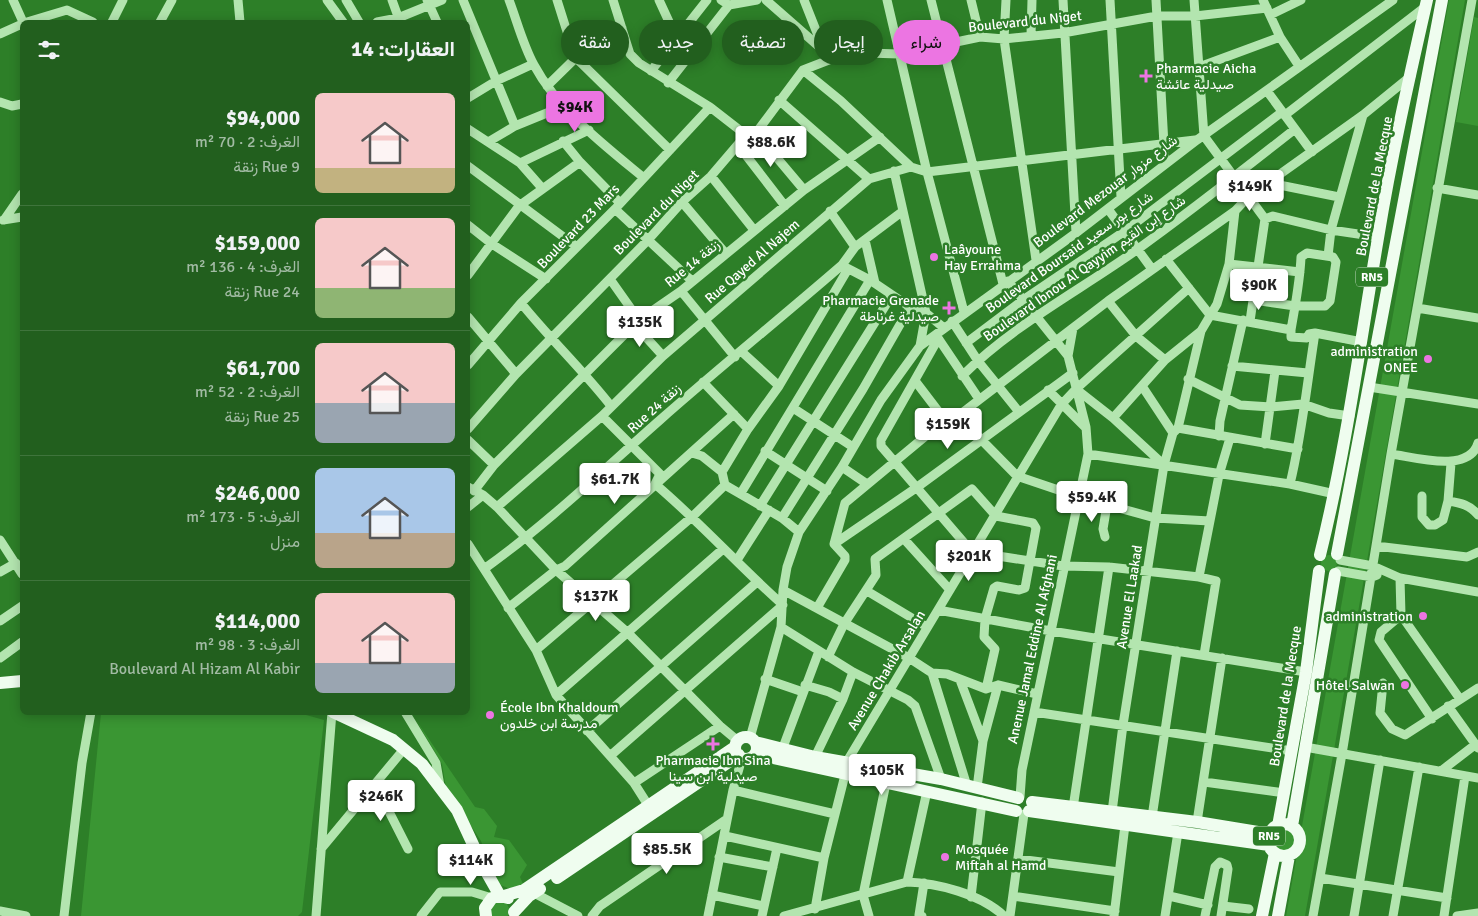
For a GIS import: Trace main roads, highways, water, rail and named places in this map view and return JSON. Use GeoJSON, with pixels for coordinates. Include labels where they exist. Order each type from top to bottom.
{"type":"FeatureCollection","features":[{"type":"Feature","properties":{"kind":"main road","name":"Boulevard de la Mecque"},"geometry":{"type":"LineString","coordinates":[[1292,826],[1369,387],[1442,0]]}},
{"type":"Feature","properties":{"kind":"main road","name":"Boulevard de la Mecque"},"geometry":{"type":"LineString","coordinates":[[1320,555],[1335,494],[1350,416],[1378,237],[1426,3]]}},
{"type":"Feature","properties":{"kind":"main road"},"geometry":{"type":"LineString","coordinates":[[1319,570],[1324,575],[1337,565],[1326,551],[1320,555]]}},
{"type":"Feature","properties":{"kind":"main road","name":"RN5"},"geometry":{"type":"LineString","coordinates":[[1319,570],[1316,564],[1320,555]]}},
{"type":"Feature","properties":{"kind":"main road","name":"Boulevard de la Mecque"},"geometry":{"type":"LineString","coordinates":[[1262,916],[1273,840],[1285,793],[1306,672],[1319,570]]}},
{"type":"Feature","properties":{"kind":"main road"},"geometry":{"type":"LineString","coordinates":[[0,683],[20,682]]}},
{"type":"Feature","properties":{"kind":"main road"},"geometry":{"type":"LineString","coordinates":[[339,715],[393,740],[422,764],[457,810],[483,866],[492,901]]}},
{"type":"Feature","properties":{"kind":"main road"},"geometry":{"type":"LineString","coordinates":[[492,901],[524,890],[648,805],[745,748],[782,750],[815,756],[886,783],[982,802],[1073,808],[1197,822],[1273,840]]}},
{"type":"Feature","properties":{"kind":"main road"},"geometry":{"type":"LineString","coordinates":[[514,914],[534,893],[745,748],[845,769],[941,779],[972,787],[1023,805],[1125,825],[1178,832],[1273,840]]}},
{"type":"Feature","properties":{"kind":"main road","name":"RN5"},"geometry":{"type":"LineString","coordinates":[[1278,916],[1289,856],[1300,845],[1299,834],[1292,826],[1273,840],[1289,856]]}},
{"type":"Feature","properties":{"kind":"main road"},"geometry":{"type":"LineString","coordinates":[[492,901],[512,902],[514,914]]}},
{"type":"Feature","properties":{"kind":"place","name":"Pharmacie Aicha صيدلية عائشة"},"geometry":{"type":"Point","coordinates":[1146,76]}},
{"type":"Feature","properties":{"kind":"place","name":"Laâyoune Hay Errahma"},"geometry":{"type":"Point","coordinates":[934,257]}},
{"type":"Feature","properties":{"kind":"place","name":"Pharmacie Grenade صيدلية غرناطة"},"geometry":{"type":"Point","coordinates":[949,308]}},
{"type":"Feature","properties":{"kind":"place","name":"administration ONEE"},"geometry":{"type":"Point","coordinates":[1428,359]}},
{"type":"Feature","properties":{"kind":"place","name":"administration"},"geometry":{"type":"Point","coordinates":[1423,616]}},
{"type":"Feature","properties":{"kind":"place","name":"Hôtel Salwan"},"geometry":{"type":"Point","coordinates":[1405,685]}},
{"type":"Feature","properties":{"kind":"place","name":"École Ibn Khaldoum مدرسة ابن خلدون"},"geometry":{"type":"Point","coordinates":[490,715]}},
{"type":"Feature","properties":{"kind":"place","name":"Pharmacie Ibn Sina صيدلية ابن سينا"},"geometry":{"type":"Point","coordinates":[713,744]}},
{"type":"Feature","properties":{"kind":"place","name":"Mosquée Miftah al Hamd"},"geometry":{"type":"Point","coordinates":[945,857]}}]}
